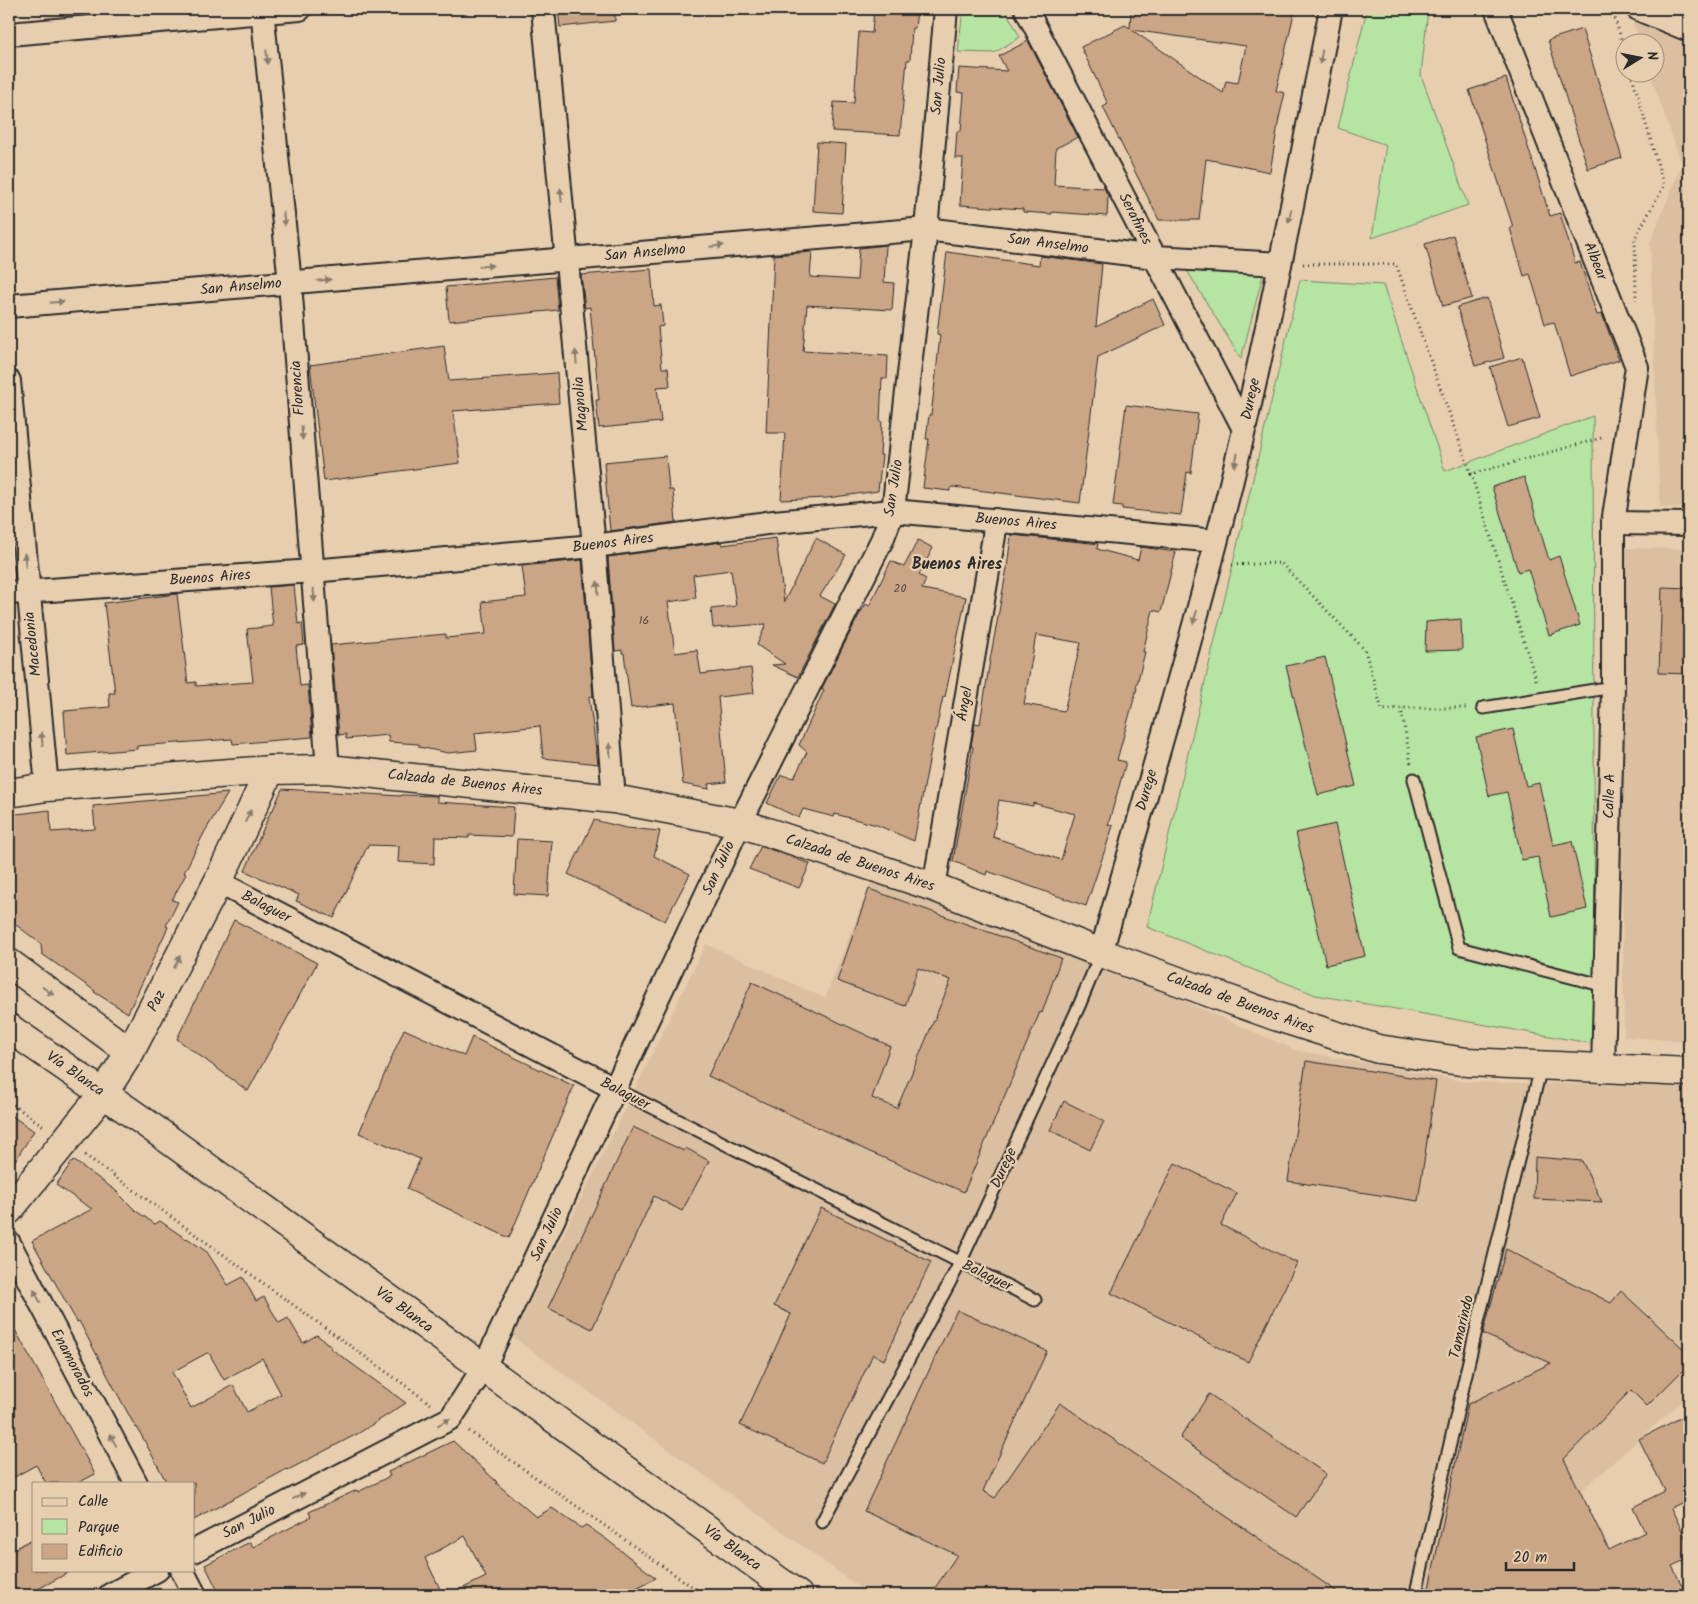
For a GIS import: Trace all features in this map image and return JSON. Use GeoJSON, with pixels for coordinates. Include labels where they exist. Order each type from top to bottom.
{"type":"FeatureCollection","features":[{"type":"Feature","properties":{"kind":"street"},"geometry":{"type":"LineString","coordinates":[[9,34],[300,9]]}},
{"type":"Feature","properties":{"kind":"street","name":"Magnolia"},"geometry":{"type":"LineString","coordinates":[[543,9],[594,546],[614,799]]}},
{"type":"Feature","properties":{"kind":"street","name":"San Julio"},"geometry":{"type":"LineString","coordinates":[[195,1550],[452,1418],[484,1368],[740,823],[882,540],[893,511],[926,229],[946,9]]}},
{"type":"Feature","properties":{"kind":"street","name":"Serafines"},"geometry":{"type":"LineString","coordinates":[[1026,9],[1244,429]]}},
{"type":"Feature","properties":{"kind":"street","name":"Durege"},"geometry":{"type":"LineString","coordinates":[[1102,953],[1216,541],[1244,429],[1280,264],[1331,9]]}},
{"type":"Feature","properties":{"kind":"street","name":"Albear"},"geometry":{"type":"LineString","coordinates":[[1496,9],[1637,367],[1613,522]]}},
{"type":"Feature","properties":{"kind":"street"},"geometry":{"type":"LineString","coordinates":[[1638,9],[1689,30]]}},
{"type":"Feature","properties":{"kind":"street","name":"Florencia"},"geometry":{"type":"LineString","coordinates":[[262,11],[290,283],[328,769]]}},
{"type":"Feature","properties":{"kind":"street","name":"San Anselmo"},"geometry":{"type":"LineString","coordinates":[[9,306],[926,229],[1155,257],[1280,264]]}},
{"type":"Feature","properties":{"kind":"street","name":"Macedonia"},"geometry":{"type":"LineString","coordinates":[[9,381],[18,592],[47,788]]}},
{"type":"Feature","properties":{"kind":"street","name":"Buenos Aires"},"geometry":{"type":"LineString","coordinates":[[18,592],[312,571],[594,546],[774,522],[893,511],[1216,541]]}},
{"type":"Feature","properties":{"kind":"street","name":"Ángel"},"geometry":{"type":"LineString","coordinates":[[934,887],[994,536],[995,520]]}},
{"type":"Feature","properties":{"kind":"street"},"geometry":{"type":"LineString","coordinates":[[1613,522],[1689,524]]}},
{"type":"Feature","properties":{"kind":"street","name":"Calle A"},"geometry":{"type":"LineString","coordinates":[[1603,1069],[1613,687],[1613,522]]}},
{"type":"Feature","properties":{"kind":"street","name":"Calzada de Buenos Aires"},"geometry":{"type":"LineString","coordinates":[[9,793],[47,788],[270,770],[328,769],[614,799],[740,823],[934,887],[1102,953],[1278,1018],[1378,1049],[1466,1062],[1542,1067],[1689,1072]]}},
{"type":"Feature","properties":{"kind":"street","name":"Paz"},"geometry":{"type":"LineString","coordinates":[[9,1210],[104,1094],[130,1052],[218,882],[270,770]]}},
{"type":"Feature","properties":{"kind":"street","name":"Balaguer"},"geometry":{"type":"LineString","coordinates":[[218,882],[616,1089]]}},
{"type":"Feature","properties":{"kind":"street"},"geometry":{"type":"LineString","coordinates":[[9,963],[130,1052]]}},
{"type":"Feature","properties":{"kind":"street","name":"Vía Blanca"},"geometry":{"type":"LineString","coordinates":[[9,1028],[104,1094],[795,1594]]}},
{"type":"Feature","properties":{"kind":"street","name":"Enamorados"},"geometry":{"type":"LineString","coordinates":[[9,1243],[135,1482]]}},
{"type":"Feature","properties":{"kind":"street"},"geometry":{"type":"LineString","coordinates":[[110,1595],[153,1572]]}},
{"type":"Feature","properties":{"kind":"street"},"geometry":{"type":"LineString","coordinates":[[183,1572],[195,1595]]}},
{"type":"Feature","properties":{"kind":"lane"},"geometry":{"type":"LineString","coordinates":[[1483,708],[1613,687]]}},
{"type":"Feature","properties":{"kind":"lane"},"geometry":{"type":"LineString","coordinates":[[1414,779],[1459,948],[1605,986]]}},
{"type":"Feature","properties":{"kind":"lane","name":"Durege"},"geometry":{"type":"LineString","coordinates":[[822,1522],[960,1263],[1102,953]]}},
{"type":"Feature","properties":{"kind":"lane","name":"Tamarindo"},"geometry":{"type":"LineString","coordinates":[[1417,1595],[1476,1330],[1542,1067]]}},
{"type":"Feature","properties":{"kind":"lane","name":"Balaguer"},"geometry":{"type":"LineString","coordinates":[[616,1089],[1035,1300]]}},
{"type":"Feature","properties":{"kind":"path"},"geometry":{"type":"LineString","coordinates":[[1612,9],[1619,32]]}},
{"type":"Feature","properties":{"kind":"path"},"geometry":{"type":"LineString","coordinates":[[1634,82],[1664,186],[1635,238],[1636,308]]}},
{"type":"Feature","properties":{"kind":"path"},"geometry":{"type":"LineString","coordinates":[[1280,264],[1396,264],[1471,474],[1542,698]]}},
{"type":"Feature","properties":{"kind":"path"},"geometry":{"type":"LineString","coordinates":[[1471,474],[1628,431]]}},
{"type":"Feature","properties":{"kind":"path"},"geometry":{"type":"LineString","coordinates":[[1209,566],[1281,563],[1364,650],[1382,710],[1401,708],[1483,708]]}},
{"type":"Feature","properties":{"kind":"path"},"geometry":{"type":"LineString","coordinates":[[1401,708],[1414,779]]}},
{"type":"Feature","properties":{"kind":"path"},"geometry":{"type":"LineString","coordinates":[[9,1102],[704,1595]]}},
{"type":"Feature","properties":{"kind":"shaded area"},"geometry":{"type":"Polygon","coordinates":[[[1632,20],[1660,32],[1636,32],[1632,20]]]}},
{"type":"Feature","properties":{"kind":"shaded area"},"geometry":{"type":"Polygon","coordinates":[[[1666,34],[1689,44],[1689,508],[1660,507],[1650,242],[1682,165],[1653,82],[1666,82],[1666,34]]]}},
{"type":"Feature","properties":{"kind":"shaded area"},"geometry":{"type":"Polygon","coordinates":[[[1622,548],[1689,549],[1689,1041],[1624,1037],[1620,724],[1622,548]]]}},
{"type":"Feature","properties":{"kind":"shaded area"},"geometry":{"type":"Polygon","coordinates":[[[872,879],[1098,963],[1295,1050],[1467,1082],[1689,1086],[1689,1395],[1580,1492],[1633,1595],[870,1595],[513,1337],[706,944],[825,998],[872,879]]]}},
{"type":"Feature","properties":{"kind":"green space"},"geometry":{"type":"Polygon","coordinates":[[[963,9],[1005,9],[1020,37],[994,53],[958,52],[963,9]]]}},
{"type":"Feature","properties":{"kind":"green space"},"geometry":{"type":"Polygon","coordinates":[[[1367,9],[1428,9],[1421,75],[1468,205],[1372,238],[1386,145],[1338,128],[1367,9]]]}},
{"type":"Feature","properties":{"kind":"green space"},"geometry":{"type":"Polygon","coordinates":[[[1183,264],[1264,271],[1241,359],[1183,264]]]}},
{"type":"Feature","properties":{"kind":"green space"},"geometry":{"type":"Polygon","coordinates":[[[1300,280],[1383,285],[1445,471],[1593,416],[1595,1044],[1316,995],[1147,927],[1300,280]]]}},
{"type":"Feature","properties":{"kind":"building"},"geometry":{"type":"Polygon","coordinates":[[[558,9],[615,9],[615,21],[560,27],[558,9]]]}},
{"type":"Feature","properties":{"kind":"building"},"geometry":{"type":"Polygon","coordinates":[[[874,9],[917,9],[915,28],[912,28],[910,60],[907,60],[900,135],[832,131],[834,102],[854,103],[859,32],[872,33],[874,9]]]}},
{"type":"Feature","properties":{"kind":"building"},"geometry":{"type":"Polygon","coordinates":[[[1131,9],[1295,9],[1276,91],[1285,93],[1270,172],[1206,159],[1199,220],[1159,220],[1103,107],[1108,104],[1081,47],[1125,25],[1130,28],[1131,9]],[[1132,30],[1223,93],[1226,81],[1238,83],[1246,46],[1132,30]]]}},
{"type":"Feature","properties":{"kind":"building"},"geometry":{"type":"Polygon","coordinates":[[[1582,29],[1622,158],[1588,169],[1548,40],[1582,29]]]}},
{"type":"Feature","properties":{"kind":"building"},"geometry":{"type":"Polygon","coordinates":[[[1028,41],[1078,137],[1056,148],[1054,185],[1104,188],[1108,196],[1107,216],[1023,212],[1023,209],[960,205],[963,158],[955,158],[957,131],[961,131],[964,93],[957,92],[959,68],[1007,71],[999,56],[1028,41]]]}},
{"type":"Feature","properties":{"kind":"building"},"geometry":{"type":"Polygon","coordinates":[[[1506,78],[1550,216],[1560,213],[1575,263],[1580,262],[1597,315],[1602,314],[1619,360],[1570,376],[1554,322],[1545,324],[1530,274],[1524,276],[1510,228],[1513,227],[1469,90],[1506,78]]]}},
{"type":"Feature","properties":{"kind":"building"},"geometry":{"type":"Polygon","coordinates":[[[817,142],[846,144],[842,213],[813,211],[817,142]]]}},
{"type":"Feature","properties":{"kind":"building"},"geometry":{"type":"Polygon","coordinates":[[[1453,235],[1472,298],[1443,306],[1425,244],[1453,235]]]}},
{"type":"Feature","properties":{"kind":"building"},"geometry":{"type":"Polygon","coordinates":[[[886,245],[884,282],[894,283],[892,310],[807,305],[803,351],[888,356],[887,379],[882,378],[880,455],[882,455],[878,491],[827,498],[781,500],[785,433],[766,433],[774,255],[812,252],[810,277],[857,280],[859,248],[886,245]]]}},
{"type":"Feature","properties":{"kind":"building"},"geometry":{"type":"Polygon","coordinates":[[[947,252],[1039,265],[1040,256],[1102,264],[1096,327],[1153,299],[1165,325],[1098,357],[1080,503],[953,487],[950,488],[950,491],[923,488],[929,439],[926,439],[936,374],[940,335],[937,334],[947,252]]]}},
{"type":"Feature","properties":{"kind":"building"},"geometry":{"type":"Polygon","coordinates":[[[651,269],[654,306],[661,305],[663,326],[658,327],[662,368],[668,368],[670,386],[657,387],[661,422],[599,428],[596,400],[599,400],[590,307],[585,308],[581,275],[651,269]]]}},
{"type":"Feature","properties":{"kind":"building"},"geometry":{"type":"Polygon","coordinates":[[[555,277],[558,310],[449,321],[446,287],[555,277]]]}},
{"type":"Feature","properties":{"kind":"building"},"geometry":{"type":"Polygon","coordinates":[[[1487,298],[1504,358],[1475,366],[1457,307],[1487,298]]]}},
{"type":"Feature","properties":{"kind":"building"},"geometry":{"type":"Polygon","coordinates":[[[444,346],[449,381],[557,373],[559,403],[453,411],[460,463],[324,481],[310,365],[444,346]]]}},
{"type":"Feature","properties":{"kind":"building"},"geometry":{"type":"Polygon","coordinates":[[[1522,357],[1540,418],[1508,427],[1490,367],[1522,357]]]}},
{"type":"Feature","properties":{"kind":"building"},"geometry":{"type":"Polygon","coordinates":[[[1126,405],[1198,414],[1191,473],[1187,472],[1181,515],[1122,509],[1122,506],[1113,505],[1126,405]]]}},
{"type":"Feature","properties":{"kind":"building"},"geometry":{"type":"Polygon","coordinates":[[[666,456],[669,490],[673,490],[676,522],[610,531],[604,462],[666,456]]]}},
{"type":"Feature","properties":{"kind":"building"},"geometry":{"type":"Polygon","coordinates":[[[1524,477],[1549,560],[1559,556],[1580,625],[1549,635],[1528,569],[1518,572],[1492,487],[1524,477]]]}},
{"type":"Feature","properties":{"kind":"building"},"geometry":{"type":"Polygon","coordinates":[[[1011,535],[1098,544],[1097,549],[1138,560],[1141,547],[1176,552],[1161,612],[1153,610],[1137,688],[1117,760],[1126,762],[1108,825],[1113,826],[1086,906],[987,871],[986,875],[953,861],[973,747],[971,746],[975,723],[980,724],[1011,535]],[[1036,635],[1024,704],[1064,711],[1081,643],[1036,635]],[[999,800],[993,837],[1061,860],[1075,814],[1033,803],[1033,806],[999,800]]]}},
{"type":"Feature","properties":{"kind":"building"},"geometry":{"type":"Polygon","coordinates":[[[776,538],[784,602],[816,538],[846,555],[820,596],[835,604],[798,677],[772,665],[785,664],[757,645],[766,624],[713,628],[711,609],[736,606],[731,570],[693,575],[696,598],[668,602],[675,653],[697,650],[701,674],[751,668],[754,693],[718,697],[726,782],[708,784],[709,789],[683,784],[675,703],[631,708],[624,653],[622,653],[622,650],[615,651],[608,557],[722,542],[722,545],[776,538]]]}},
{"type":"Feature","properties":{"kind":"building"},"geometry":{"type":"Polygon","coordinates":[[[918,540],[933,548],[919,575],[926,579],[922,589],[966,597],[945,697],[943,697],[935,729],[914,841],[877,825],[835,814],[834,817],[803,809],[799,818],[767,803],[781,775],[794,778],[807,752],[799,745],[824,690],[822,688],[859,615],[866,604],[869,606],[891,561],[904,567],[918,540]]]}},
{"type":"Feature","properties":{"kind":"building"},"geometry":{"type":"Polygon","coordinates":[[[582,560],[593,696],[589,697],[598,764],[543,758],[540,726],[475,733],[477,750],[448,753],[419,747],[419,744],[389,742],[388,735],[346,739],[346,734],[339,735],[331,645],[446,634],[446,638],[486,634],[482,602],[526,597],[522,566],[582,560]]]}},
{"type":"Feature","properties":{"kind":"building"},"geometry":{"type":"Polygon","coordinates":[[[294,585],[298,624],[302,623],[304,645],[296,646],[300,686],[308,685],[312,737],[233,744],[232,739],[137,746],[137,749],[67,755],[64,711],[110,707],[109,693],[115,693],[104,603],[177,594],[188,683],[196,682],[196,686],[253,682],[247,629],[273,626],[269,587],[294,585]]]}},
{"type":"Feature","properties":{"kind":"building"},"geometry":{"type":"Polygon","coordinates":[[[1662,587],[1689,588],[1689,674],[1659,673],[1662,587]]]}},
{"type":"Feature","properties":{"kind":"building"},"geometry":{"type":"Polygon","coordinates":[[[1461,619],[1462,650],[1425,651],[1426,622],[1461,619]]]}},
{"type":"Feature","properties":{"kind":"building"},"geometry":{"type":"Polygon","coordinates":[[[1325,657],[1356,786],[1318,795],[1286,666],[1325,657]]]}},
{"type":"Feature","properties":{"kind":"building"},"geometry":{"type":"Polygon","coordinates":[[[1513,729],[1526,786],[1539,783],[1553,845],[1572,841],[1587,909],[1551,917],[1538,857],[1522,860],[1507,792],[1489,796],[1476,737],[1513,729]]]}},
{"type":"Feature","properties":{"kind":"building"},"geometry":{"type":"Polygon","coordinates":[[[282,789],[401,796],[437,796],[437,802],[514,807],[512,837],[469,835],[469,838],[435,837],[434,864],[398,862],[399,846],[368,845],[334,918],[296,901],[299,895],[245,871],[282,789]]]}},
{"type":"Feature","properties":{"kind":"building"},"geometry":{"type":"Polygon","coordinates":[[[228,793],[204,833],[184,873],[186,874],[172,900],[178,902],[166,926],[168,927],[128,1013],[94,992],[42,954],[41,944],[15,924],[9,867],[9,815],[50,810],[51,832],[95,829],[93,806],[228,793]]]}},
{"type":"Feature","properties":{"kind":"building"},"geometry":{"type":"Polygon","coordinates":[[[594,820],[626,828],[660,831],[654,856],[690,874],[665,921],[568,874],[594,820]]]}},
{"type":"Feature","properties":{"kind":"building"},"geometry":{"type":"Polygon","coordinates":[[[1335,824],[1365,956],[1326,965],[1296,833],[1335,824]]]}},
{"type":"Feature","properties":{"kind":"building"},"geometry":{"type":"Polygon","coordinates":[[[517,839],[552,841],[548,896],[514,894],[517,839]]]}},
{"type":"Feature","properties":{"kind":"building"},"geometry":{"type":"Polygon","coordinates":[[[761,846],[810,864],[799,888],[749,869],[761,846]]]}},
{"type":"Feature","properties":{"kind":"building"},"geometry":{"type":"Polygon","coordinates":[[[869,889],[1061,958],[1042,1013],[1040,1012],[964,1192],[870,1152],[708,1076],[752,982],[890,1046],[872,1098],[897,1108],[951,980],[918,968],[905,1006],[837,981],[869,889]]]}},
{"type":"Feature","properties":{"kind":"building"},"geometry":{"type":"Polygon","coordinates":[[[234,920],[317,963],[248,1091],[177,1039],[234,920]]]}},
{"type":"Feature","properties":{"kind":"building"},"geometry":{"type":"Polygon","coordinates":[[[404,1029],[464,1056],[472,1037],[574,1086],[509,1238],[407,1189],[420,1159],[359,1133],[404,1029]]]}},
{"type":"Feature","properties":{"kind":"building"},"geometry":{"type":"Polygon","coordinates":[[[1306,1061],[1436,1081],[1418,1201],[1288,1181],[1306,1061]]]}},
{"type":"Feature","properties":{"kind":"building"},"geometry":{"type":"Polygon","coordinates":[[[1064,1101],[1104,1121],[1090,1150],[1050,1130],[1064,1101]]]}},
{"type":"Feature","properties":{"kind":"building"},"geometry":{"type":"Polygon","coordinates":[[[9,1114],[34,1131],[9,1170],[9,1114]]]}},
{"type":"Feature","properties":{"kind":"building"},"geometry":{"type":"Polygon","coordinates":[[[633,1127],[684,1151],[686,1148],[709,1161],[682,1211],[654,1196],[592,1329],[548,1308],[633,1127]]]}},
{"type":"Feature","properties":{"kind":"building"},"geometry":{"type":"Polygon","coordinates":[[[1535,1157],[1582,1161],[1602,1202],[1534,1199],[1535,1157]]]}},
{"type":"Feature","properties":{"kind":"building"},"geometry":{"type":"Polygon","coordinates":[[[73,1160],[115,1190],[136,1211],[155,1224],[160,1221],[207,1252],[228,1285],[243,1277],[256,1301],[264,1297],[279,1323],[288,1318],[303,1343],[317,1335],[332,1347],[330,1348],[406,1403],[359,1433],[287,1469],[195,1519],[195,1482],[166,1482],[79,1321],[77,1322],[32,1241],[92,1209],[56,1185],[73,1160]],[[209,1353],[172,1372],[191,1408],[233,1385],[247,1412],[281,1394],[262,1358],[224,1380],[209,1353]]]}},
{"type":"Feature","properties":{"kind":"building"},"geometry":{"type":"Polygon","coordinates":[[[1175,1163],[1237,1193],[1221,1225],[1297,1263],[1248,1362],[1111,1293],[1175,1163]]]}},
{"type":"Feature","properties":{"kind":"building"},"geometry":{"type":"Polygon","coordinates":[[[821,1208],[931,1262],[884,1360],[873,1354],[822,1463],[740,1425],[791,1314],[774,1306],[821,1208]]]}},
{"type":"Feature","properties":{"kind":"building"},"geometry":{"type":"Polygon","coordinates":[[[1506,1249],[1611,1303],[1621,1291],[1689,1354],[1689,1364],[1647,1406],[1631,1390],[1564,1459],[1609,1550],[1645,1532],[1633,1507],[1665,1491],[1639,1439],[1684,1416],[1689,1425],[1689,1499],[1671,1508],[1689,1545],[1689,1558],[1672,1566],[1687,1595],[1432,1595],[1429,1588],[1468,1404],[1551,1363],[1483,1334],[1506,1249]]]}},
{"type":"Feature","properties":{"kind":"building"},"geometry":{"type":"Polygon","coordinates":[[[957,1310],[1047,1351],[983,1491],[995,1498],[1060,1403],[1342,1595],[946,1595],[935,1588],[957,1555],[864,1511],[957,1310]]]}},
{"type":"Feature","properties":{"kind":"building"},"geometry":{"type":"Polygon","coordinates":[[[9,1319],[95,1474],[80,1482],[45,1482],[36,1465],[9,1480],[9,1319]]]}},
{"type":"Feature","properties":{"kind":"building"},"geometry":{"type":"Polygon","coordinates":[[[1209,1394],[1326,1474],[1296,1517],[1180,1438],[1209,1394]]]}},
{"type":"Feature","properties":{"kind":"building"},"geometry":{"type":"Polygon","coordinates":[[[453,1441],[496,1483],[536,1517],[552,1508],[581,1528],[586,1525],[656,1578],[622,1595],[449,1595],[486,1577],[465,1536],[425,1558],[443,1595],[220,1595],[205,1565],[250,1542],[253,1547],[311,1517],[309,1512],[357,1490],[358,1492],[390,1476],[388,1472],[453,1441]]]}},
{"type":"Feature","properties":{"kind":"building"},"geometry":{"type":"Polygon","coordinates":[[[32,1539],[32,1572],[69,1572],[27,1595],[9,1595],[9,1552],[32,1539]]]}},
{"type":"Feature","properties":{"kind":"district","name":"Buenos Aires"},"geometry":{"type":"Point","coordinates":[957,564]}}]}
